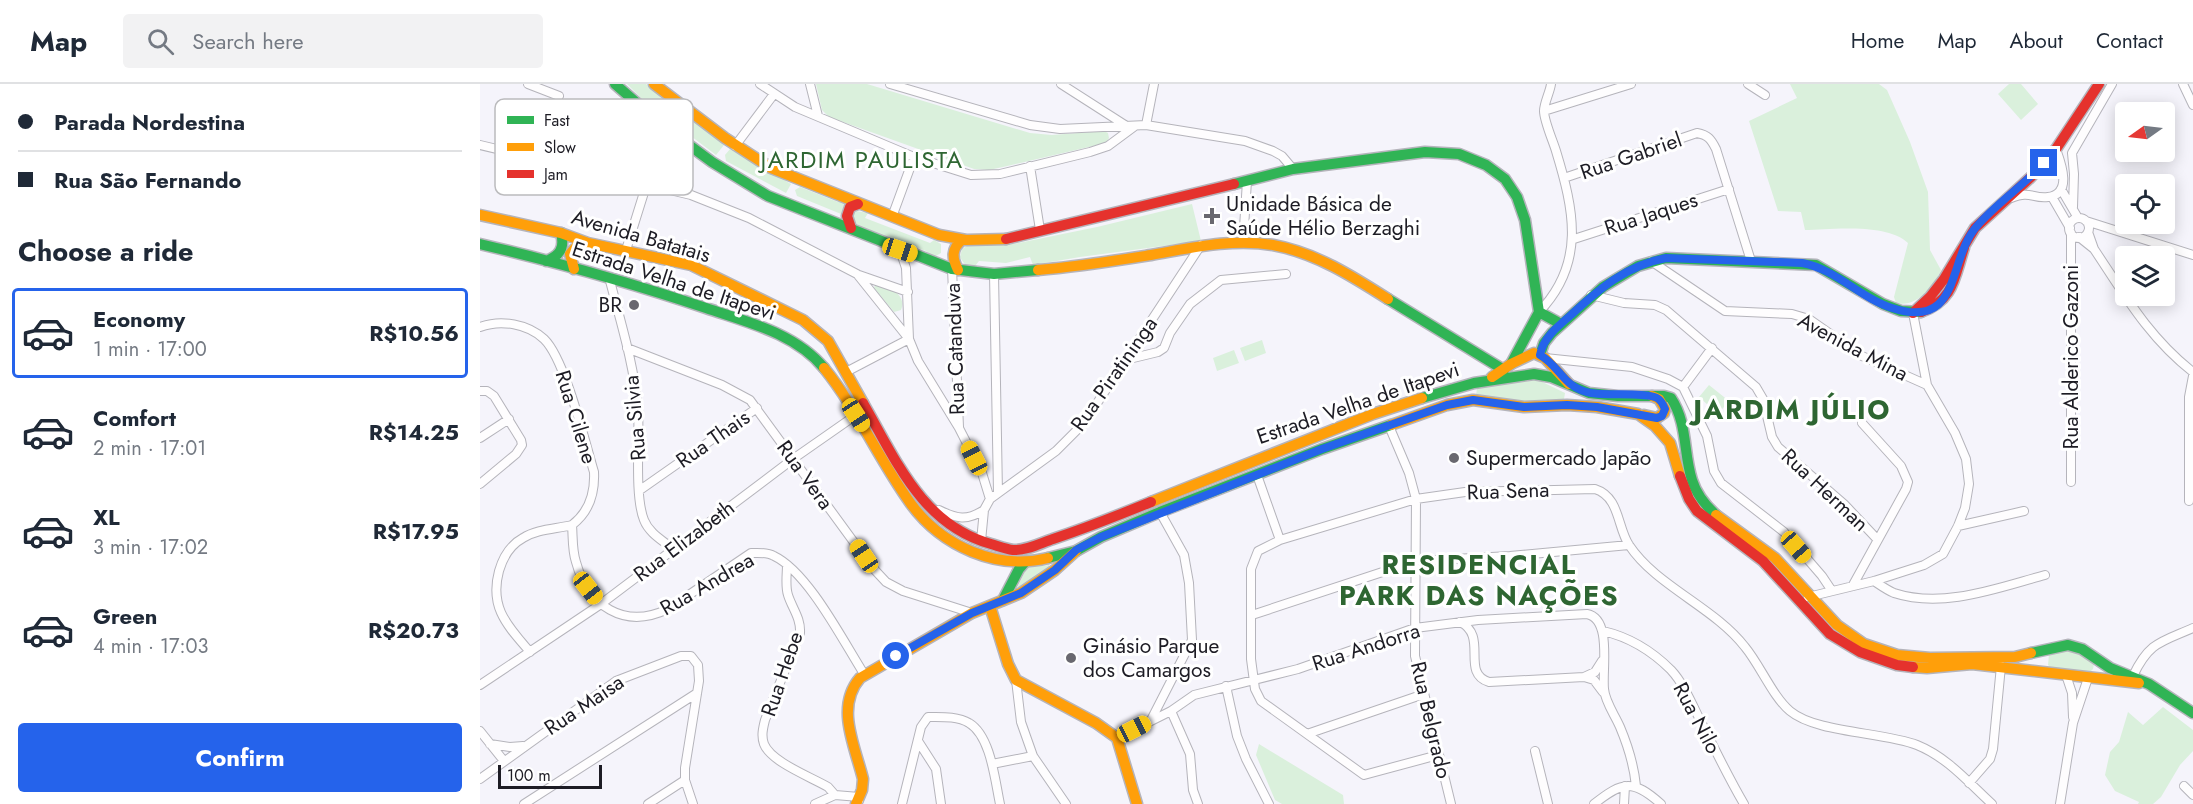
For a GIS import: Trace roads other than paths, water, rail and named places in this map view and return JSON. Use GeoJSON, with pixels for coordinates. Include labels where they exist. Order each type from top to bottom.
{"type":"FeatureCollection","features":[{"type":"Feature","properties":{"kind":"main road"},"geometry":{"type":"LineString","coordinates":[[615,84],[632,99]]}},
{"type":"Feature","properties":{"kind":"main road"},"geometry":{"type":"LineString","coordinates":[[654,84],[674,99]]}},
{"type":"Feature","properties":{"kind":"main road"},"geometry":{"type":"LineString","coordinates":[[1542,356],[1545,340],[1591,295],[1623,273],[1651,261],[1666,258],[1816,265],[1871,299],[1891,308],[1915,313],[1944,279],[1975,228],[2031,177],[2056,149],[2099,84]]}},
{"type":"Feature","properties":{"kind":"main road"},"geometry":{"type":"LineString","coordinates":[[693,114],[735,146],[771,168],[939,235],[962,240],[1004,238],[1293,170],[1425,152],[1459,154],[1486,165],[1505,179],[1522,212],[1539,312],[1508,367]]}},
{"type":"Feature","properties":{"kind":"main road"},"geometry":{"type":"LineString","coordinates":[[693,148],[768,196],[955,270],[994,274],[1083,266],[1201,245],[1244,243],[1271,245],[1292,250],[1325,262],[1508,367]]}},
{"type":"Feature","properties":{"kind":"main road"},"geometry":{"type":"LineString","coordinates":[[851,228],[847,216],[850,207],[858,204]]}},
{"type":"Feature","properties":{"kind":"main road","name":"Avenida Batatais"},"geometry":{"type":"LineString","coordinates":[[480,214],[561,233],[588,243],[691,266],[803,320],[828,341],[912,489],[923,502],[962,533],[981,542],[1014,549],[1029,547]]}},
{"type":"Feature","properties":{"kind":"main road"},"geometry":{"type":"LineString","coordinates":[[546,261],[563,251],[564,241],[561,233]]}},
{"type":"Feature","properties":{"kind":"main road"},"geometry":{"type":"LineString","coordinates":[[934,261],[946,252],[946,245],[939,235]]}},
{"type":"Feature","properties":{"kind":"main road"},"geometry":{"type":"LineString","coordinates":[[955,270],[953,249],[962,240]]}},
{"type":"Feature","properties":{"kind":"main road"},"geometry":{"type":"LineString","coordinates":[[574,269],[570,254],[573,249],[588,243]]}},
{"type":"Feature","properties":{"kind":"main road","name":"Estrada Velha de Itapevi"},"geometry":{"type":"LineString","coordinates":[[480,244],[609,277],[737,319],[792,341],[818,361],[842,392],[911,504],[924,519],[974,554],[1005,562],[1025,562],[1076,550],[1160,512],[1447,405],[1473,400],[1524,407],[1567,405],[1597,407],[1638,414],[1655,426],[1670,443],[1682,484],[1697,511],[1763,561],[1830,634],[1845,644],[1879,660],[1896,664],[1927,668],[1972,664],[2001,666],[2149,684]]}},
{"type":"Feature","properties":{"kind":"main road"},"geometry":{"type":"LineString","coordinates":[[1539,312],[1561,324]]}},
{"type":"Feature","properties":{"kind":"main road"},"geometry":{"type":"LineString","coordinates":[[1483,382],[1530,354],[1542,356],[1572,387]]}},
{"type":"Feature","properties":{"kind":"main road","name":"Estrada Velha de Itapevi"},"geometry":{"type":"LineString","coordinates":[[1029,547],[1100,523],[1373,414],[1442,391],[1534,374],[1551,377],[1589,393],[1671,398],[1683,423],[1692,481],[1706,506],[1775,558],[1837,625],[1864,644],[1897,655],[1930,658],[2015,657],[2068,645],[2093,655],[2110,668],[2149,684]]}},
{"type":"Feature","properties":{"kind":"main road"},"geometry":{"type":"LineString","coordinates":[[1638,414],[1657,418],[1664,413],[1665,409],[1659,399],[1648,395]]}},
{"type":"Feature","properties":{"kind":"main road"},"geometry":{"type":"LineString","coordinates":[[1002,600],[1025,562],[1043,549],[1092,531],[1100,523]]}},
{"type":"Feature","properties":{"kind":"main road"},"geometry":{"type":"LineString","coordinates":[[858,802],[863,779],[846,713],[846,703],[852,685],[864,674],[972,613],[1021,593],[1055,570],[1076,550]]}},
{"type":"Feature","properties":{"kind":"main road"},"geometry":{"type":"LineString","coordinates":[[990,606],[1008,664],[1016,680],[1096,723],[1117,738],[1137,804]]}},
{"type":"Feature","properties":{"kind":"main road"},"geometry":{"type":"LineString","coordinates":[[2046,649],[2041,661],[2047,672]]}},
{"type":"Feature","properties":{"kind":"main road"},"geometry":{"type":"LineString","coordinates":[[2088,678],[2096,669],[2093,655]]}},
{"type":"Feature","properties":{"kind":"main road"},"geometry":{"type":"LineString","coordinates":[[2149,684],[2193,713]]}},
{"type":"Feature","properties":{"kind":"street"},"geometry":{"type":"LineString","coordinates":[[529,84],[559,96]]}},
{"type":"Feature","properties":{"kind":"street"},"geometry":{"type":"LineString","coordinates":[[760,84],[795,107],[914,157],[971,175],[1000,174],[1108,146],[1135,126]]}},
{"type":"Feature","properties":{"kind":"street"},"geometry":{"type":"LineString","coordinates":[[810,84],[818,116]]}},
{"type":"Feature","properties":{"kind":"street"},"geometry":{"type":"LineString","coordinates":[[890,84],[1030,125],[1060,129],[1146,125],[1245,141],[1273,151],[1281,156],[1293,170]]}},
{"type":"Feature","properties":{"kind":"street"},"geometry":{"type":"LineString","coordinates":[[1061,84],[1125,125]]}},
{"type":"Feature","properties":{"kind":"street"},"geometry":{"type":"LineString","coordinates":[[1146,125],[1154,84]]}},
{"type":"Feature","properties":{"kind":"street"},"geometry":{"type":"LineString","coordinates":[[1539,312],[1551,300],[1568,262],[1574,239],[1564,178],[1544,111],[1551,84]]}},
{"type":"Feature","properties":{"kind":"street"},"geometry":{"type":"LineString","coordinates":[[1544,111],[1631,84]]}},
{"type":"Feature","properties":{"kind":"street"},"geometry":{"type":"LineString","coordinates":[[1748,84],[1765,95]]}},
{"type":"Feature","properties":{"kind":"street"},"geometry":{"type":"LineString","coordinates":[[2073,207],[2072,153],[2112,84]]}},
{"type":"Feature","properties":{"kind":"street"},"geometry":{"type":"LineString","coordinates":[[2183,84],[2193,105]]}},
{"type":"Feature","properties":{"kind":"street"},"geometry":{"type":"LineString","coordinates":[[735,146],[774,94]]}},
{"type":"Feature","properties":{"kind":"street","name":"Rua Gabriel"},"geometry":{"type":"LineString","coordinates":[[1564,178],[1697,133],[1711,139],[1751,261]]}},
{"type":"Feature","properties":{"kind":"street"},"geometry":{"type":"LineString","coordinates":[[480,145],[495,149]]}},
{"type":"Feature","properties":{"kind":"street"},"geometry":{"type":"LineString","coordinates":[[2004,201],[2023,194],[2052,196],[2061,189],[2064,176],[2056,149]]}},
{"type":"Feature","properties":{"kind":"street"},"geometry":{"type":"LineString","coordinates":[[892,217],[914,157]]}},
{"type":"Feature","properties":{"kind":"street"},"geometry":{"type":"LineString","coordinates":[[1030,166],[1040,230]]}},
{"type":"Feature","properties":{"kind":"street"},"geometry":{"type":"LineString","coordinates":[[1244,243],[1247,181]]}},
{"type":"Feature","properties":{"kind":"street","name":"Rua Jaques"},"geometry":{"type":"LineString","coordinates":[[1574,239],[1729,189]]}},
{"type":"Feature","properties":{"kind":"street"},"geometry":{"type":"LineString","coordinates":[[2061,189],[2078,218],[2193,255]]}},
{"type":"Feature","properties":{"kind":"street"},"geometry":{"type":"LineString","coordinates":[[626,250],[643,195]]}},
{"type":"Feature","properties":{"kind":"street"},"geometry":{"type":"LineString","coordinates":[[691,195],[749,219],[857,274],[908,292]]}},
{"type":"Feature","properties":{"kind":"street"},"geometry":{"type":"LineString","coordinates":[[2052,196],[2070,230],[2094,249]]}},
{"type":"Feature","properties":{"kind":"street"},"geometry":{"type":"LineString","coordinates":[[2070,230],[2071,223],[2078,218]]}},
{"type":"Feature","properties":{"kind":"street"},"geometry":{"type":"LineString","coordinates":[[2086,221],[2094,249],[2154,336],[2193,374],[2189,397],[2189,501]]}},
{"type":"Feature","properties":{"kind":"street","name":"Rua Alderico Gazoni"},"geometry":{"type":"LineString","coordinates":[[2070,230],[2071,482]]}},
{"type":"Feature","properties":{"kind":"street"},"geometry":{"type":"LineString","coordinates":[[2079,237],[2085,236],[2088,232]]}},
{"type":"Feature","properties":{"kind":"street","name":"Rua Piratininga"},"geometry":{"type":"LineString","coordinates":[[981,542],[984,510],[990,499],[1056,451],[1084,423],[1201,245]]}},
{"type":"Feature","properties":{"kind":"street"},"geometry":{"type":"LineString","coordinates":[[900,250],[906,268],[909,339]]}},
{"type":"Feature","properties":{"kind":"street"},"geometry":{"type":"LineString","coordinates":[[906,268],[915,255]]}},
{"type":"Feature","properties":{"kind":"street","name":"Avenida Mina"},"geometry":{"type":"LineString","coordinates":[[1651,261],[1725,311],[1792,314],[1809,319],[1862,356],[1927,385],[1955,433],[1966,459],[1969,484],[1959,526],[1943,554],[1924,565],[1874,581],[1798,599]]}},
{"type":"Feature","properties":{"kind":"street","name":"Rua Catanduva"},"geometry":{"type":"LineString","coordinates":[[955,270],[959,428]]}},
{"type":"Feature","properties":{"kind":"street"},"geometry":{"type":"LineString","coordinates":[[857,274],[909,339],[918,361],[959,428],[982,474],[990,499]]}},
{"type":"Feature","properties":{"kind":"street"},"geometry":{"type":"LineString","coordinates":[[994,274],[998,493]]}},
{"type":"Feature","properties":{"kind":"street"},"geometry":{"type":"LineString","coordinates":[[1125,360],[1158,352],[1164,348],[1170,333],[1190,304],[1221,280],[1286,274]]}},
{"type":"Feature","properties":{"kind":"street","name":"Rua Silvia"},"geometry":{"type":"LineString","coordinates":[[609,277],[627,348],[638,409],[641,509],[646,525],[652,533],[673,549]]}},
{"type":"Feature","properties":{"kind":"street","name":"Rua Herman"},"geometry":{"type":"LineString","coordinates":[[1591,295],[1624,303],[1655,305],[1666,310],[1712,348],[1756,387],[1763,399],[1772,437],[1778,447],[1844,504],[1877,539]]}},
{"type":"Feature","properties":{"kind":"street"},"geometry":{"type":"LineString","coordinates":[[892,317],[902,316],[909,312]]}},
{"type":"Feature","properties":{"kind":"street"},"geometry":{"type":"LineString","coordinates":[[1915,313],[1927,385]]}},
{"type":"Feature","properties":{"kind":"street","name":"Rua Cilene"},"geometry":{"type":"LineString","coordinates":[[480,327],[500,322],[535,332],[546,340],[558,359],[594,472],[591,499],[579,519],[572,525]]}},
{"type":"Feature","properties":{"kind":"street"},"geometry":{"type":"LineString","coordinates":[[846,372],[909,339]]}},
{"type":"Feature","properties":{"kind":"street","name":"Rua Vera"},"geometry":{"type":"LineString","coordinates":[[627,348],[722,385],[750,400],[872,567],[886,582],[903,591],[972,613]]}},
{"type":"Feature","properties":{"kind":"street"},"geometry":{"type":"LineString","coordinates":[[1683,387],[1712,348]]}},
{"type":"Feature","properties":{"kind":"street"},"geometry":{"type":"LineString","coordinates":[[1542,356],[1632,367],[1668,379],[1683,387],[1702,425],[1714,471],[1721,483],[1784,532],[1832,591]]}},
{"type":"Feature","properties":{"kind":"street"},"geometry":{"type":"LineString","coordinates":[[480,391],[487,391],[494,396],[521,440],[520,450],[480,484]]}},
{"type":"Feature","properties":{"kind":"street","name":"Rua Thais"},"geometry":{"type":"LineString","coordinates":[[640,490],[757,408]]}},
{"type":"Feature","properties":{"kind":"street","name":"Rua Elizabeth"},"geometry":{"type":"LineString","coordinates":[[480,685],[601,604],[793,459],[856,415]]}},
{"type":"Feature","properties":{"kind":"street"},"geometry":{"type":"LineString","coordinates":[[480,438],[509,419]]}},
{"type":"Feature","properties":{"kind":"street"},"geometry":{"type":"LineString","coordinates":[[1853,585],[1908,482],[1901,466],[1862,423]]}},
{"type":"Feature","properties":{"kind":"street","name":"Rua Belgrado"},"geometry":{"type":"LineString","coordinates":[[1389,426],[1409,473],[1416,499],[1415,656],[1451,804]]}},
{"type":"Feature","properties":{"kind":"street"},"geometry":{"type":"LineString","coordinates":[[1257,475],[1280,540]]}},
{"type":"Feature","properties":{"kind":"street","name":"Rua Sena"},"geometry":{"type":"LineString","coordinates":[[1252,681],[1252,562],[1258,551],[1280,540],[1416,499],[1465,492],[1595,489],[1601,491],[1612,503],[1629,544],[1662,578],[1731,632],[1745,647],[1790,711],[1803,718],[1826,725],[1915,744],[1936,754],[1992,804]]}},
{"type":"Feature","properties":{"kind":"street"},"geometry":{"type":"LineString","coordinates":[[923,502],[954,517],[964,519],[984,510]]}},
{"type":"Feature","properties":{"kind":"street"},"geometry":{"type":"LineString","coordinates":[[1959,526],[2024,511]]}},
{"type":"Feature","properties":{"kind":"street"},"geometry":{"type":"LineString","coordinates":[[1151,720],[1192,640],[1189,583],[1184,555],[1160,512]]}},
{"type":"Feature","properties":{"kind":"street"},"geometry":{"type":"LineString","coordinates":[[530,652],[503,618],[495,594],[501,564],[513,544],[524,536],[572,525],[579,573],[601,604]]}},
{"type":"Feature","properties":{"kind":"street"},"geometry":{"type":"LineString","coordinates":[[1252,615],[1416,561],[1510,556],[1629,544]]}},
{"type":"Feature","properties":{"kind":"street","name":"Rua Andrea"},"geometry":{"type":"LineString","coordinates":[[601,604],[610,611],[633,617],[657,615],[751,553],[764,553],[774,556],[795,571],[837,627],[864,674]]}},
{"type":"Feature","properties":{"kind":"street","name":"Rua Hebe"},"geometry":{"type":"LineString","coordinates":[[787,565],[786,588],[801,624],[800,633],[765,720],[762,733],[763,743],[769,754],[828,787],[835,795]]}},
{"type":"Feature","properties":{"kind":"street"},"geometry":{"type":"LineString","coordinates":[[1874,581],[1893,592],[1946,599],[2044,576]]}},
{"type":"Feature","properties":{"kind":"street","name":"Rua Andorra"},"geometry":{"type":"LineString","coordinates":[[1117,738],[1171,711],[1194,695],[1298,669],[1415,628],[1490,619],[1587,614],[1594,615],[1600,621],[1603,632]]}},
{"type":"Feature","properties":{"kind":"street"},"geometry":{"type":"LineString","coordinates":[[1474,637],[1480,625],[1490,619]]}},
{"type":"Feature","properties":{"kind":"street"},"geometry":{"type":"LineString","coordinates":[[1460,622],[1469,626],[1474,637],[1476,673],[1482,680],[1489,682],[1584,677],[1593,674],[1599,668],[1604,656]]}},
{"type":"Feature","properties":{"kind":"street"},"geometry":{"type":"LineString","coordinates":[[2133,676],[2148,650],[2193,628]]}},
{"type":"Feature","properties":{"kind":"street"},"geometry":{"type":"LineString","coordinates":[[1603,632],[1604,693]]}},
{"type":"Feature","properties":{"kind":"street","name":"Rua Nilo"},"geometry":{"type":"LineString","coordinates":[[1603,632],[1621,635],[1639,645],[1672,671],[1685,690],[1744,804]]}},
{"type":"Feature","properties":{"kind":"street","name":"Rua Maisa"},"geometry":{"type":"LineString","coordinates":[[480,779],[616,681],[681,656],[693,657],[698,665],[697,693],[685,780],[693,804]]}},
{"type":"Feature","properties":{"kind":"street"},"geometry":{"type":"LineString","coordinates":[[1969,783],[1990,759],[1993,749],[2001,666]]}},
{"type":"Feature","properties":{"kind":"street"},"geometry":{"type":"LineString","coordinates":[[2066,675],[2072,693],[2073,723]]}},
{"type":"Feature","properties":{"kind":"street"},"geometry":{"type":"LineString","coordinates":[[1584,677],[1594,680],[1604,693],[1625,739],[1636,786]]}},
{"type":"Feature","properties":{"kind":"street"},"geometry":{"type":"LineString","coordinates":[[2060,804],[2073,723],[2088,678]]}},
{"type":"Feature","properties":{"kind":"street"},"geometry":{"type":"LineString","coordinates":[[1016,680],[1022,722],[1033,756],[1066,804]]}},
{"type":"Feature","properties":{"kind":"street"},"geometry":{"type":"LineString","coordinates":[[1252,681],[1261,701],[1364,775],[1438,755]]}},
{"type":"Feature","properties":{"kind":"street"},"geometry":{"type":"LineString","coordinates":[[1226,686],[1237,736],[1269,804]]}},
{"type":"Feature","properties":{"kind":"street"},"geometry":{"type":"LineString","coordinates":[[524,804],[697,693]]}},
{"type":"Feature","properties":{"kind":"street"},"geometry":{"type":"LineString","coordinates":[[1307,734],[1424,694]]}},
{"type":"Feature","properties":{"kind":"street"},"geometry":{"type":"LineString","coordinates":[[1171,711],[1190,754],[1198,804]]}},
{"type":"Feature","properties":{"kind":"street"},"geometry":{"type":"LineString","coordinates":[[902,804],[921,727],[928,717],[956,718],[968,722],[977,729],[984,740],[992,764],[1000,804]]}},
{"type":"Feature","properties":{"kind":"street"},"geometry":{"type":"LineString","coordinates":[[480,731],[504,761]]}},
{"type":"Feature","properties":{"kind":"street"},"geometry":{"type":"LineString","coordinates":[[918,741],[936,769],[941,804]]}},
{"type":"Feature","properties":{"kind":"street"},"geometry":{"type":"LineString","coordinates":[[490,744],[510,747],[524,746]]}},
{"type":"Feature","properties":{"kind":"street"},"geometry":{"type":"LineString","coordinates":[[1534,751],[1548,804]]}},
{"type":"Feature","properties":{"kind":"street"},"geometry":{"type":"LineString","coordinates":[[992,764],[1033,756]]}},
{"type":"Feature","properties":{"kind":"street"},"geometry":{"type":"LineString","coordinates":[[648,804],[685,780]]}},
{"type":"Feature","properties":{"kind":"street"},"geometry":{"type":"LineString","coordinates":[[1624,804],[1626,786]]}},
{"type":"Feature","properties":{"kind":"street"},"geometry":{"type":"LineString","coordinates":[[1594,804],[1605,795],[1626,786],[1636,786],[1661,804]]}},
{"type":"Feature","properties":{"kind":"street"},"geometry":{"type":"LineString","coordinates":[[2184,786],[2193,795]]}},
{"type":"Feature","properties":{"kind":"street"},"geometry":{"type":"LineString","coordinates":[[815,804],[835,795],[858,802]]}},
{"type":"Feature","properties":{"kind":"place","name":"Unidade Básica de Saúde Hélio Berzaghi"},"geometry":{"type":"Point","coordinates":[1212,216]}},
{"type":"Feature","properties":{"kind":"place","name":"BR"},"geometry":{"type":"Point","coordinates":[634,305]}},
{"type":"Feature","properties":{"kind":"place","name":"Supermercado Japão"},"geometry":{"type":"Point","coordinates":[1454,458]}},
{"type":"Feature","properties":{"kind":"place","name":"Ginásio Parque dos Camargos"},"geometry":{"type":"Point","coordinates":[1071,658]}},
{"type":"Feature","properties":{"kind":"district","name":"JARDIM PAULISTA"},"geometry":{"type":"Point","coordinates":[862,159]}},
{"type":"Feature","properties":{"kind":"district","name":"JARDIM JÚLIO"},"geometry":{"type":"Point","coordinates":[1792,409]}},
{"type":"Feature","properties":{"kind":"district","name":"RESIDENCIAL PARK DAS NAÇÕES"},"geometry":{"type":"Point","coordinates":[1479,580]}}]}
